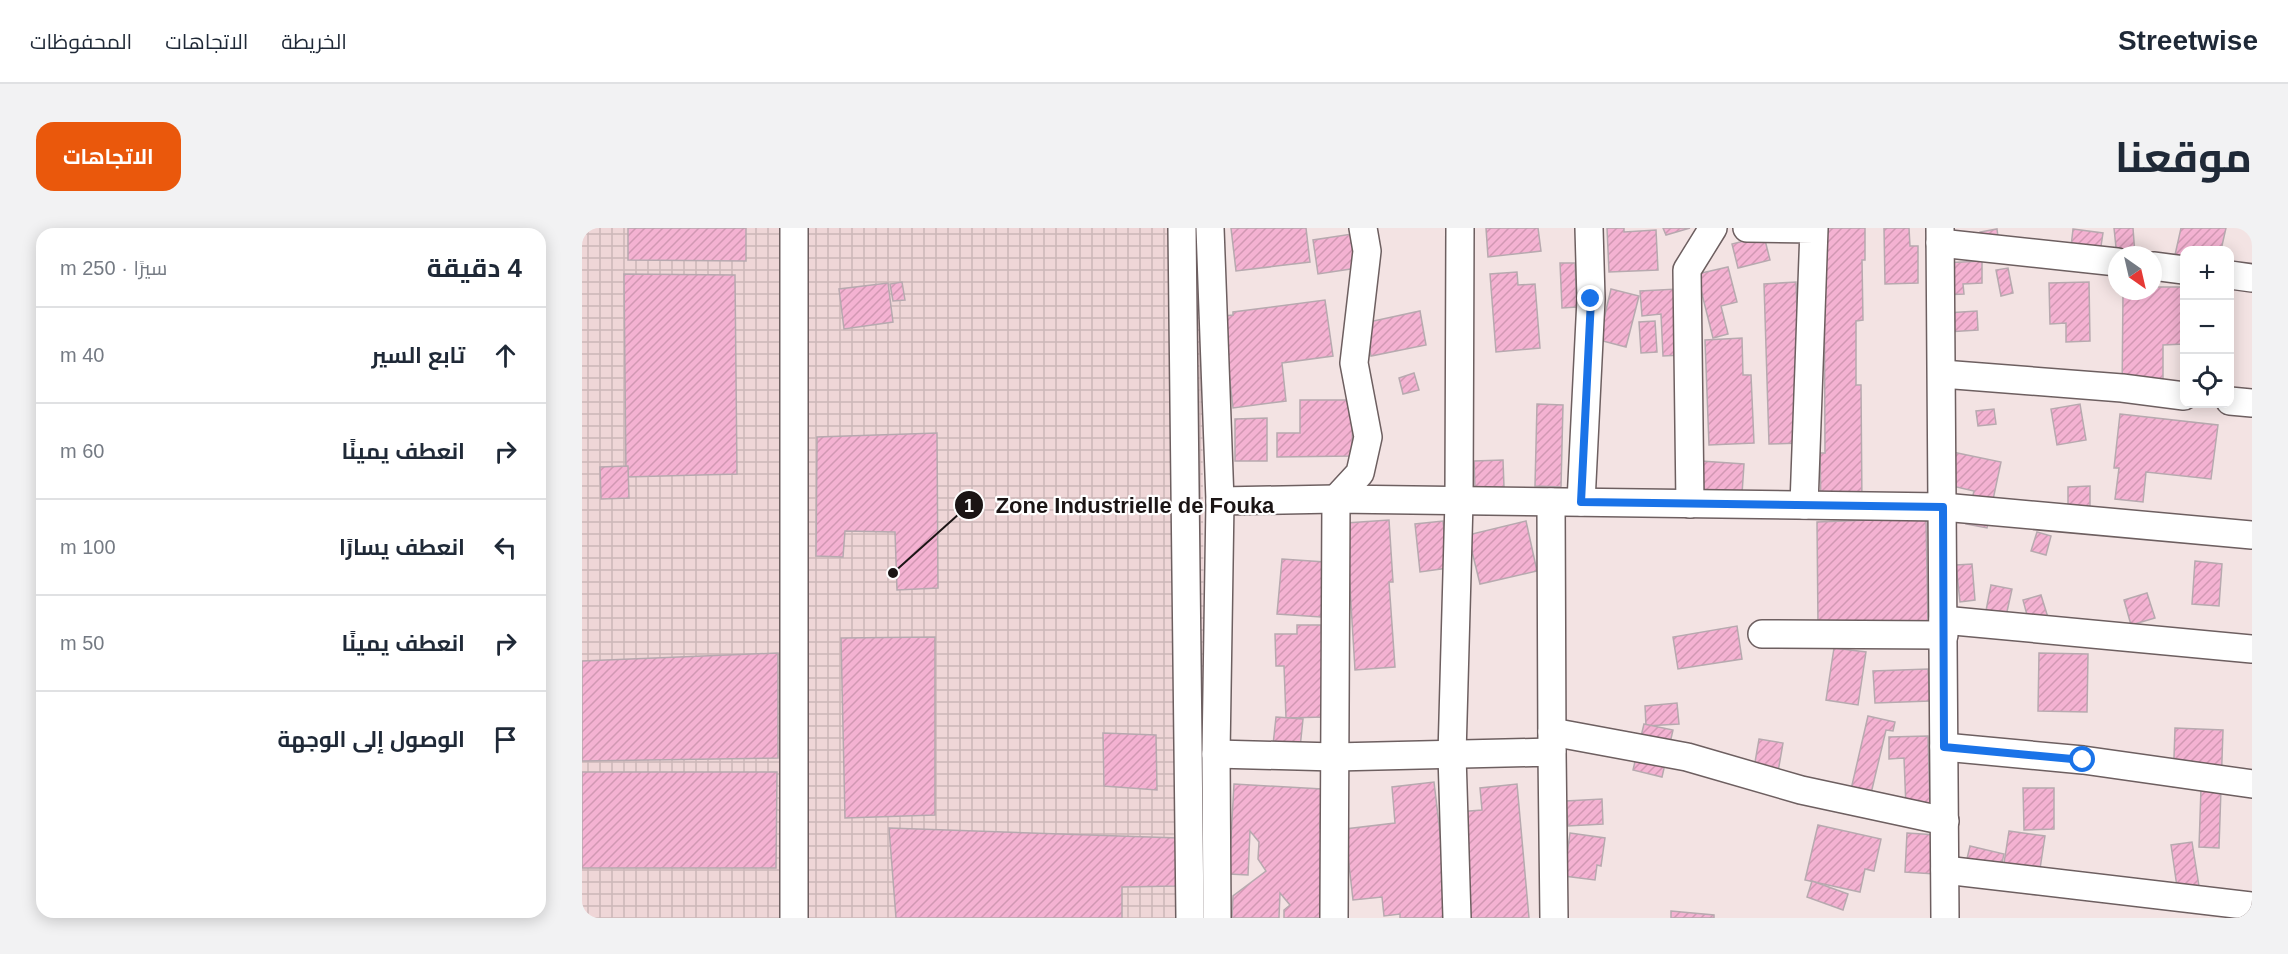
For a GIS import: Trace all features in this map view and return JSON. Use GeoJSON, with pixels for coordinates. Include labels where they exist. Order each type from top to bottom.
{"type":"FeatureCollection","features":[{"type":"Feature","properties":{"kind":"street"},"geometry":{"type":"LineString","coordinates":[[794,228],[794,918]]}},
{"type":"Feature","properties":{"kind":"street"},"geometry":{"type":"LineString","coordinates":[[1182,228],[1190,918]]}},
{"type":"Feature","properties":{"kind":"street"},"geometry":{"type":"LineString","coordinates":[[1210,228],[1220,501],[1216,754],[1217,918]]}},
{"type":"Feature","properties":{"kind":"street"},"geometry":{"type":"LineString","coordinates":[[1334,918],[1336,499],[1360,473],[1368,437],[1354,363],[1367,251],[1363,228]]}},
{"type":"Feature","properties":{"kind":"street"},"geometry":{"type":"LineString","coordinates":[[1457,918],[1452,755],[1459,501],[1460,228]]}},
{"type":"Feature","properties":{"kind":"street"},"geometry":{"type":"LineString","coordinates":[[1581,502],[1591,299],[1589,228]]}},
{"type":"Feature","properties":{"kind":"street"},"geometry":{"type":"LineString","coordinates":[[1690,504],[1687,270],[1713,228]]}},
{"type":"Feature","properties":{"kind":"street"},"geometry":{"type":"LineString","coordinates":[[1747,228],[1814,229],[1804,505]]}},
{"type":"Feature","properties":{"kind":"street"},"geometry":{"type":"LineString","coordinates":[[1945,918],[1940,235],[2108,261]]}},
{"type":"Feature","properties":{"kind":"street"},"geometry":{"type":"LineString","coordinates":[[2162,267],[2180,269]]}},
{"type":"Feature","properties":{"kind":"street"},"geometry":{"type":"LineString","coordinates":[[2234,276],[2252,278]]}},
{"type":"Feature","properties":{"kind":"street"},"geometry":{"type":"LineString","coordinates":[[1941,374],[2122,388],[2180,395]]}},
{"type":"Feature","properties":{"kind":"street"},"geometry":{"type":"LineString","coordinates":[[2234,402],[2252,404]]}},
{"type":"Feature","properties":{"kind":"street"},"geometry":{"type":"LineString","coordinates":[[1220,501],[1336,499],[1943,507],[2252,535]]}},
{"type":"Feature","properties":{"kind":"street"},"geometry":{"type":"LineString","coordinates":[[1551,502],[1554,918]]}},
{"type":"Feature","properties":{"kind":"street"},"geometry":{"type":"LineString","coordinates":[[1762,634],[1944,627],[2252,649]]}},
{"type":"Feature","properties":{"kind":"street"},"geometry":{"type":"LineString","coordinates":[[1216,754],[1335,758],[1452,755],[1552,742],[1687,757],[1801,790],[1945,820]]}},
{"type":"Feature","properties":{"kind":"street"},"geometry":{"type":"LineString","coordinates":[[1944,747],[2083,760],[2252,784]]}},
{"type":"Feature","properties":{"kind":"street"},"geometry":{"type":"LineString","coordinates":[[1945,870],[2252,906]]}},
{"type":"Feature","properties":{"kind":"shaded area"},"geometry":{"type":"Polygon","coordinates":[[[582,228],[1201,228],[1206,918],[582,918],[582,228]]]}},
{"type":"Feature","properties":{"kind":"building"},"geometry":{"type":"Polygon","coordinates":[[[628,228],[746,228],[746,261],[628,260],[628,228]]]}},
{"type":"Feature","properties":{"kind":"building"},"geometry":{"type":"Polygon","coordinates":[[[1231,228],[1306,228],[1310,262],[1236,271],[1231,228]]]}},
{"type":"Feature","properties":{"kind":"building"},"geometry":{"type":"Polygon","coordinates":[[[1486,228],[1538,228],[1541,251],[1488,257],[1486,228]]]}},
{"type":"Feature","properties":{"kind":"building"},"geometry":{"type":"Polygon","coordinates":[[[1607,228],[1624,228],[1624,232],[1656,230],[1658,270],[1609,272],[1607,228]]]}},
{"type":"Feature","properties":{"kind":"building"},"geometry":{"type":"Polygon","coordinates":[[[1663,228],[1690,228],[1666,235],[1663,228]]]}},
{"type":"Feature","properties":{"kind":"building"},"geometry":{"type":"Polygon","coordinates":[[[1824,228],[1865,228],[1865,260],[1862,260],[1863,320],[1856,321],[1856,385],[1861,385],[1862,509],[1821,509],[1820,453],[1825,453],[1824,228]]]}},
{"type":"Feature","properties":{"kind":"building"},"geometry":{"type":"Polygon","coordinates":[[[1884,228],[1909,228],[1910,246],[1918,246],[1918,283],[1885,284],[1884,228]]]}},
{"type":"Feature","properties":{"kind":"building"},"geometry":{"type":"Polygon","coordinates":[[[2114,228],[2133,228],[2134,246],[2116,246],[2114,228]]]}},
{"type":"Feature","properties":{"kind":"building"},"geometry":{"type":"Polygon","coordinates":[[[2181,228],[2226,228],[2222,246],[2180,246],[2180,275],[2171,273],[2181,228]]]}},
{"type":"Feature","properties":{"kind":"building"},"geometry":{"type":"Polygon","coordinates":[[[1997,229],[1999,245],[1982,247],[1980,232],[1997,229]]]}},
{"type":"Feature","properties":{"kind":"building"},"geometry":{"type":"Polygon","coordinates":[[[2073,229],[2103,233],[2099,259],[2070,256],[2073,229]]]}},
{"type":"Feature","properties":{"kind":"building"},"geometry":{"type":"Polygon","coordinates":[[[1352,234],[1357,268],[1318,274],[1313,240],[1352,234]]]}},
{"type":"Feature","properties":{"kind":"building"},"geometry":{"type":"Polygon","coordinates":[[[1764,236],[1770,260],[1738,268],[1732,244],[1764,236]]]}},
{"type":"Feature","properties":{"kind":"building"},"geometry":{"type":"Polygon","coordinates":[[[1982,261],[1982,283],[1963,284],[1964,294],[1943,295],[1942,263],[1982,261]]]}},
{"type":"Feature","properties":{"kind":"building"},"geometry":{"type":"Polygon","coordinates":[[[1560,263],[1575,263],[1577,307],[1562,308],[1560,263]]]}},
{"type":"Feature","properties":{"kind":"building"},"geometry":{"type":"Polygon","coordinates":[[[1728,267],[1737,302],[1721,306],[1728,334],[1713,338],[1697,274],[1728,267]]]}},
{"type":"Feature","properties":{"kind":"building"},"geometry":{"type":"Polygon","coordinates":[[[2008,268],[2013,293],[2001,296],[1996,270],[2008,268]]]}},
{"type":"Feature","properties":{"kind":"building"},"geometry":{"type":"Polygon","coordinates":[[[1517,272],[1518,285],[1535,284],[1540,348],[1496,352],[1490,274],[1517,272]]]}},
{"type":"Feature","properties":{"kind":"building"},"geometry":{"type":"Polygon","coordinates":[[[624,274],[735,275],[737,474],[626,477],[624,274]]]}},
{"type":"Feature","properties":{"kind":"building"},"geometry":{"type":"Polygon","coordinates":[[[902,282],[905,300],[893,301],[890,284],[902,282]]]}},
{"type":"Feature","properties":{"kind":"building"},"geometry":{"type":"Polygon","coordinates":[[[1796,282],[1802,443],[1769,444],[1764,284],[1796,282]]]}},
{"type":"Feature","properties":{"kind":"building"},"geometry":{"type":"Polygon","coordinates":[[[2089,282],[2090,341],[2066,342],[2066,323],[2050,324],[2049,283],[2089,282]]]}},
{"type":"Feature","properties":{"kind":"building"},"geometry":{"type":"Polygon","coordinates":[[[888,283],[893,322],[844,329],[839,289],[888,283]]]}},
{"type":"Feature","properties":{"kind":"building"},"geometry":{"type":"Polygon","coordinates":[[[2162,287],[2180,287],[2180,344],[2163,345],[2163,398],[2122,398],[2123,300],[2162,300],[2162,287]]]}},
{"type":"Feature","properties":{"kind":"building"},"geometry":{"type":"Polygon","coordinates":[[[1611,289],[1639,296],[1626,347],[1599,340],[1611,289]]]}},
{"type":"Feature","properties":{"kind":"building"},"geometry":{"type":"Polygon","coordinates":[[[1678,289],[1682,355],[1663,356],[1661,314],[1642,316],[1640,291],[1678,289]]]}},
{"type":"Feature","properties":{"kind":"building"},"geometry":{"type":"Polygon","coordinates":[[[1325,300],[1333,356],[1282,363],[1286,401],[1233,408],[1228,363],[1215,317],[1233,315],[1233,312],[1325,300]]]}},
{"type":"Feature","properties":{"kind":"building"},"geometry":{"type":"Polygon","coordinates":[[[1420,311],[1426,345],[1371,356],[1364,323],[1420,311]]]}},
{"type":"Feature","properties":{"kind":"building"},"geometry":{"type":"Polygon","coordinates":[[[1977,311],[1978,330],[1947,332],[1946,313],[1977,311]]]}},
{"type":"Feature","properties":{"kind":"building"},"geometry":{"type":"Polygon","coordinates":[[[1655,321],[1657,352],[1641,353],[1639,322],[1655,321]]]}},
{"type":"Feature","properties":{"kind":"building"},"geometry":{"type":"Polygon","coordinates":[[[1742,338],[1743,375],[1751,375],[1754,443],[1709,445],[1705,340],[1742,338]]]}},
{"type":"Feature","properties":{"kind":"building"},"geometry":{"type":"Polygon","coordinates":[[[1414,373],[1419,390],[1403,394],[1399,378],[1414,373]]]}},
{"type":"Feature","properties":{"kind":"building"},"geometry":{"type":"Polygon","coordinates":[[[1300,400],[1353,400],[1352,456],[1277,457],[1277,433],[1300,433],[1300,400]]]}},
{"type":"Feature","properties":{"kind":"building"},"geometry":{"type":"Polygon","coordinates":[[[1537,404],[1563,405],[1561,487],[1535,486],[1537,404]]]}},
{"type":"Feature","properties":{"kind":"building"},"geometry":{"type":"Polygon","coordinates":[[[2080,404],[2086,440],[2057,445],[2051,409],[2080,404]]]}},
{"type":"Feature","properties":{"kind":"building"},"geometry":{"type":"Polygon","coordinates":[[[1994,409],[1996,424],[1978,426],[1976,411],[1994,409]]]}},
{"type":"Feature","properties":{"kind":"building"},"geometry":{"type":"Polygon","coordinates":[[[2120,414],[2218,425],[2211,479],[2146,472],[2143,502],[2115,499],[2119,468],[2114,468],[2120,414]]]}},
{"type":"Feature","properties":{"kind":"building"},"geometry":{"type":"Polygon","coordinates":[[[1267,418],[1267,461],[1235,461],[1235,419],[1267,418]]]}},
{"type":"Feature","properties":{"kind":"building"},"geometry":{"type":"Polygon","coordinates":[[[937,433],[938,588],[897,590],[895,532],[845,531],[843,557],[816,556],[817,437],[937,433]]]}},
{"type":"Feature","properties":{"kind":"building"},"geometry":{"type":"Polygon","coordinates":[[[1943,450],[2001,462],[1987,528],[1966,524],[1974,491],[1935,482],[1943,450]]]}},
{"type":"Feature","properties":{"kind":"building"},"geometry":{"type":"Polygon","coordinates":[[[1503,460],[1504,487],[1475,488],[1474,461],[1503,460]]]}},
{"type":"Feature","properties":{"kind":"building"},"geometry":{"type":"Polygon","coordinates":[[[1701,461],[1744,464],[1741,509],[1698,507],[1701,461]]]}},
{"type":"Feature","properties":{"kind":"building"},"geometry":{"type":"Polygon","coordinates":[[[628,466],[629,498],[601,499],[600,467],[628,466]]]}},
{"type":"Feature","properties":{"kind":"building"},"geometry":{"type":"Polygon","coordinates":[[[2090,486],[2090,512],[2068,512],[2068,487],[2090,486]]]}},
{"type":"Feature","properties":{"kind":"building"},"geometry":{"type":"Polygon","coordinates":[[[1926,518],[1928,626],[1818,625],[1817,522],[1926,518]]]}},
{"type":"Feature","properties":{"kind":"building"},"geometry":{"type":"Polygon","coordinates":[[[1389,520],[1393,582],[1389,582],[1395,667],[1355,670],[1346,523],[1389,520]]]}},
{"type":"Feature","properties":{"kind":"building"},"geometry":{"type":"Polygon","coordinates":[[[1443,521],[1448,568],[1420,572],[1415,524],[1443,521]]]}},
{"type":"Feature","properties":{"kind":"building"},"geometry":{"type":"Polygon","coordinates":[[[1526,521],[1537,571],[1480,584],[1468,535],[1526,521]]]}},
{"type":"Feature","properties":{"kind":"building"},"geometry":{"type":"Polygon","coordinates":[[[2037,532],[2051,536],[2046,555],[2031,551],[2037,532]]]}},
{"type":"Feature","properties":{"kind":"building"},"geometry":{"type":"Polygon","coordinates":[[[1282,559],[1325,562],[1321,617],[1277,614],[1282,559]]]}},
{"type":"Feature","properties":{"kind":"building"},"geometry":{"type":"Polygon","coordinates":[[[2195,561],[2222,564],[2219,606],[2192,604],[2195,561]]]}},
{"type":"Feature","properties":{"kind":"building"},"geometry":{"type":"Polygon","coordinates":[[[1972,564],[1975,600],[1960,602],[1956,565],[1972,564]]]}},
{"type":"Feature","properties":{"kind":"building"},"geometry":{"type":"Polygon","coordinates":[[[1991,585],[2012,589],[2004,625],[1984,621],[1991,585]]]}},
{"type":"Feature","properties":{"kind":"building"},"geometry":{"type":"Polygon","coordinates":[[[2147,593],[2155,618],[2131,625],[2124,600],[2147,593]]]}},
{"type":"Feature","properties":{"kind":"building"},"geometry":{"type":"Polygon","coordinates":[[[2041,595],[2050,624],[2031,630],[2023,600],[2041,595]]]}},
{"type":"Feature","properties":{"kind":"building"},"geometry":{"type":"Polygon","coordinates":[[[1297,625],[1321,625],[1324,717],[1286,718],[1284,666],[1276,666],[1275,634],[1297,634],[1297,625]]]}},
{"type":"Feature","properties":{"kind":"building"},"geometry":{"type":"Polygon","coordinates":[[[1737,626],[1742,659],[1678,669],[1673,637],[1737,626]]]}},
{"type":"Feature","properties":{"kind":"building"},"geometry":{"type":"Polygon","coordinates":[[[935,637],[935,815],[845,818],[841,638],[935,637]]]}},
{"type":"Feature","properties":{"kind":"building"},"geometry":{"type":"Polygon","coordinates":[[[1834,648],[1866,652],[1858,705],[1826,700],[1834,648]]]}},
{"type":"Feature","properties":{"kind":"building"},"geometry":{"type":"Polygon","coordinates":[[[778,653],[778,758],[582,761],[582,661],[778,653]]]}},
{"type":"Feature","properties":{"kind":"building"},"geometry":{"type":"Polygon","coordinates":[[[2039,653],[2088,654],[2087,712],[2038,711],[2039,653]]]}},
{"type":"Feature","properties":{"kind":"building"},"geometry":{"type":"Polygon","coordinates":[[[1928,669],[1930,701],[1875,703],[1873,671],[1928,669]]]}},
{"type":"Feature","properties":{"kind":"building"},"geometry":{"type":"Polygon","coordinates":[[[1677,703],[1679,724],[1646,726],[1645,706],[1677,703]]]}},
{"type":"Feature","properties":{"kind":"building"},"geometry":{"type":"Polygon","coordinates":[[[1868,716],[1895,722],[1893,731],[1886,730],[1869,802],[1849,798],[1868,716]]]}},
{"type":"Feature","properties":{"kind":"building"},"geometry":{"type":"Polygon","coordinates":[[[1276,717],[1303,719],[1300,748],[1273,745],[1276,717]]]}},
{"type":"Feature","properties":{"kind":"building"},"geometry":{"type":"Polygon","coordinates":[[[1644,724],[1673,730],[1662,777],[1633,770],[1644,724]]]}},
{"type":"Feature","properties":{"kind":"building"},"geometry":{"type":"Polygon","coordinates":[[[2175,728],[2223,730],[2219,848],[2199,847],[2201,788],[2173,787],[2175,728]]]}},
{"type":"Feature","properties":{"kind":"building"},"geometry":{"type":"Polygon","coordinates":[[[1103,733],[1156,735],[1157,790],[1104,786],[1103,733]]]}},
{"type":"Feature","properties":{"kind":"building"},"geometry":{"type":"Polygon","coordinates":[[[1928,736],[1930,807],[1906,808],[1904,758],[1889,759],[1889,737],[1928,736]]]}},
{"type":"Feature","properties":{"kind":"building"},"geometry":{"type":"Polygon","coordinates":[[[1759,739],[1783,743],[1778,772],[1754,768],[1759,739]]]}},
{"type":"Feature","properties":{"kind":"building"},"geometry":{"type":"Polygon","coordinates":[[[582,772],[777,772],[776,868],[582,868],[582,772]]]}},
{"type":"Feature","properties":{"kind":"building"},"geometry":{"type":"Polygon","coordinates":[[[1434,782],[1450,918],[1400,918],[1400,914],[1384,916],[1382,897],[1353,900],[1345,829],[1395,823],[1392,787],[1434,782]]]}},
{"type":"Feature","properties":{"kind":"building"},"geometry":{"type":"Polygon","coordinates":[[[1234,784],[1322,789],[1320,828],[1324,835],[1327,918],[1284,918],[1284,910],[1290,905],[1280,893],[1279,918],[1232,918],[1233,896],[1266,871],[1258,859],[1259,842],[1250,831],[1248,875],[1229,874],[1234,784]]]}},
{"type":"Feature","properties":{"kind":"building"},"geometry":{"type":"Polygon","coordinates":[[[1517,784],[1529,918],[1466,918],[1457,812],[1482,810],[1480,788],[1517,784]]]}},
{"type":"Feature","properties":{"kind":"building"},"geometry":{"type":"Polygon","coordinates":[[[2023,788],[2054,788],[2054,829],[2024,830],[2023,788]]]}},
{"type":"Feature","properties":{"kind":"building"},"geometry":{"type":"Polygon","coordinates":[[[1602,799],[1603,824],[1568,826],[1566,801],[1602,799]]]}},
{"type":"Feature","properties":{"kind":"building"},"geometry":{"type":"Polygon","coordinates":[[[1818,825],[1881,839],[1874,871],[1865,869],[1860,892],[1805,880],[1818,825]]]}},
{"type":"Feature","properties":{"kind":"building"},"geometry":{"type":"Polygon","coordinates":[[[889,828],[1178,838],[1176,886],[1122,887],[1122,918],[896,918],[889,828]]]}},
{"type":"Feature","properties":{"kind":"building"},"geometry":{"type":"Polygon","coordinates":[[[2009,831],[2045,836],[2036,895],[2000,889],[2009,831]]]}},
{"type":"Feature","properties":{"kind":"building"},"geometry":{"type":"Polygon","coordinates":[[[1570,833],[1605,838],[1601,866],[1597,865],[1595,880],[1564,876],[1570,833]]]}},
{"type":"Feature","properties":{"kind":"building"},"geometry":{"type":"Polygon","coordinates":[[[1907,833],[1937,835],[1935,874],[1905,872],[1907,833]]]}},
{"type":"Feature","properties":{"kind":"building"},"geometry":{"type":"Polygon","coordinates":[[[2192,842],[2202,905],[2180,908],[2171,845],[2192,842]]]}},
{"type":"Feature","properties":{"kind":"building"},"geometry":{"type":"Polygon","coordinates":[[[1970,846],[2004,854],[1996,888],[1962,880],[1970,846]]]}},
{"type":"Feature","properties":{"kind":"building"},"geometry":{"type":"Polygon","coordinates":[[[1812,881],[1848,894],[1843,910],[1807,897],[1812,881]]]}},
{"type":"Feature","properties":{"kind":"building"},"geometry":{"type":"Polygon","coordinates":[[[1671,911],[1714,915],[1714,918],[1671,918],[1671,911]]]}},
{"type":"Feature","properties":{"kind":"place","name":"Zone Industrielle de Fouka"},"geometry":{"type":"Point","coordinates":[893,573]}},
{"type":"Feature","properties":{"kind":"route"},"geometry":{"type":"LineString","coordinates":[[1591,299],[1581,502],[1943,507],[1944,747],[2083,760]]}}]}
